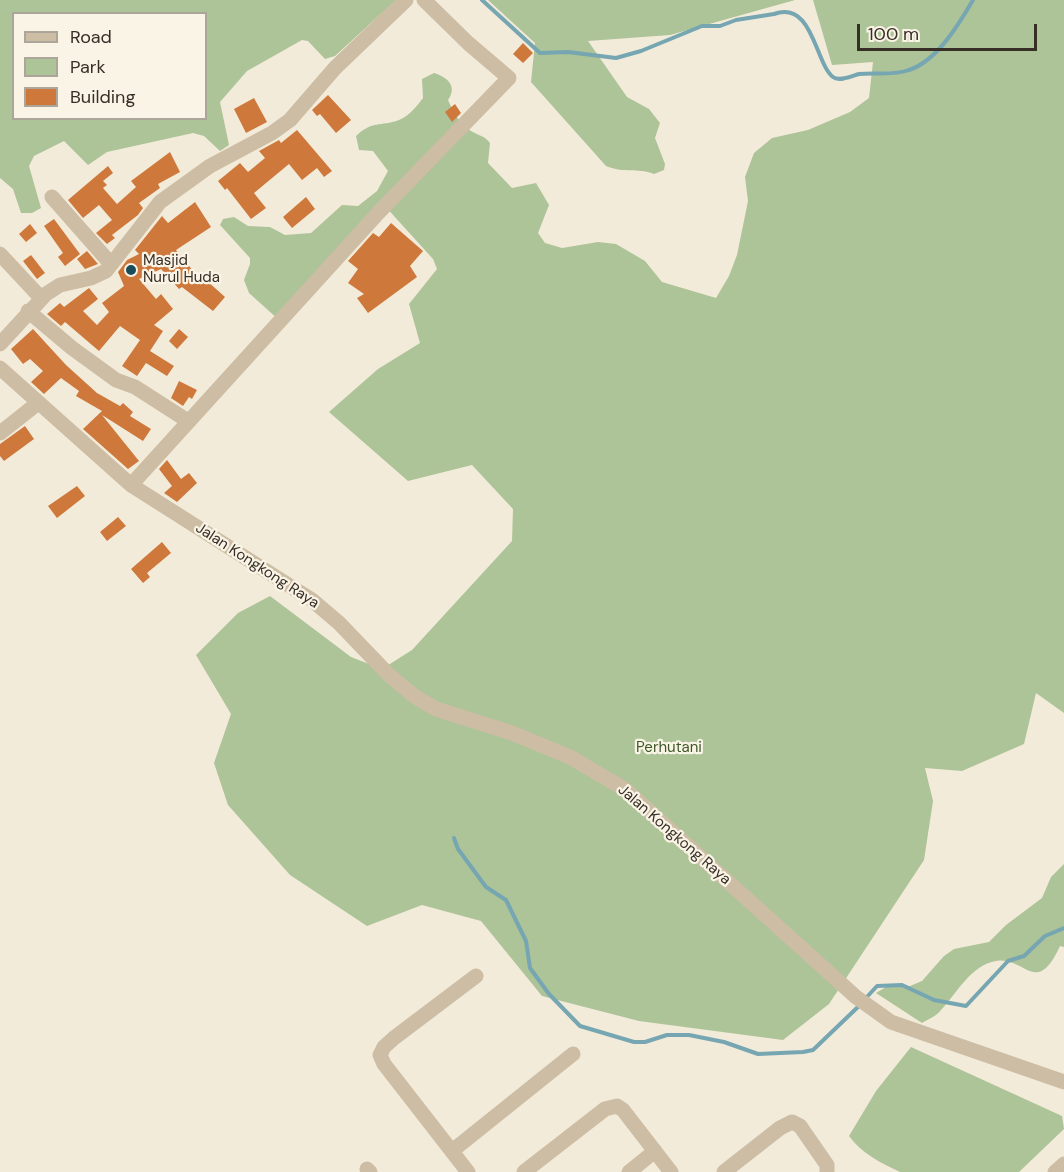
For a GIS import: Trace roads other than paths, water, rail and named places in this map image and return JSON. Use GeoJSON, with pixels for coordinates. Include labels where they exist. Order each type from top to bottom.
{"type":"FeatureCollection","features":[{"type":"Feature","properties":{"kind":"street"},"geometry":{"type":"LineString","coordinates":[[0,344],[41,298],[60,285],[98,275],[111,264],[160,202],[210,166],[272,133],[290,120],[320,83],[406,0]]}},
{"type":"Feature","properties":{"kind":"street"},"geometry":{"type":"LineString","coordinates":[[131,485],[379,212],[509,78],[468,43],[425,1]]}},
{"type":"Feature","properties":{"kind":"street"},"geometry":{"type":"LineString","coordinates":[[52,197],[111,264]]}},
{"type":"Feature","properties":{"kind":"street"},"geometry":{"type":"LineString","coordinates":[[0,254],[41,298]]}},
{"type":"Feature","properties":{"kind":"street"},"geometry":{"type":"LineString","coordinates":[[28,311],[72,348],[116,380],[135,387],[188,421]]}},
{"type":"Feature","properties":{"kind":"street","name":"Jalan Kongkong Raya"},"geometry":{"type":"LineString","coordinates":[[0,368],[131,485],[312,600],[339,622],[388,674],[414,696],[436,709],[512,733],[570,757],[626,790],[862,1001],[891,1022],[1064,1082]]}},
{"type":"Feature","properties":{"kind":"street"},"geometry":{"type":"LineString","coordinates":[[0,433],[38,403]]}},
{"type":"Feature","properties":{"kind":"street"},"geometry":{"type":"LineString","coordinates":[[468,1172],[384,1064],[380,1055],[384,1047],[394,1038],[476,976]]}},
{"type":"Feature","properties":{"kind":"street"},"geometry":{"type":"LineString","coordinates":[[452,1151],[573,1054]]}},
{"type":"Feature","properties":{"kind":"street"},"geometry":{"type":"LineString","coordinates":[[524,1172],[611,1107],[623,1110],[671,1172]]}},
{"type":"Feature","properties":{"kind":"street"},"geometry":{"type":"LineString","coordinates":[[724,1172],[780,1128],[792,1122],[800,1126],[827,1165],[827,1172]]}},
{"type":"Feature","properties":{"kind":"street"},"geometry":{"type":"LineString","coordinates":[[629,1172],[654,1151]]}},
{"type":"Feature","properties":{"kind":"street"},"geometry":{"type":"LineString","coordinates":[[1054,1172],[1064,1164]]}},
{"type":"Feature","properties":{"kind":"waterway"},"geometry":{"type":"LineString","coordinates":[[482,0],[540,53],[568,52],[616,58],[641,51],[702,26],[720,26],[736,20],[787,12],[797,16],[805,24],[827,70],[833,77],[839,79],[859,74],[897,73],[919,65],[929,59],[946,41],[973,0]]}},
{"type":"Feature","properties":{"kind":"waterway"},"geometry":{"type":"LineString","coordinates":[[454,838],[458,849],[486,887],[506,900],[526,941],[530,968],[549,994],[580,1026],[634,1042],[645,1042],[667,1035],[689,1035],[724,1042],[758,1054],[803,1052],[813,1050],[860,1005]]}},
{"type":"Feature","properties":{"kind":"waterway"},"geometry":{"type":"LineString","coordinates":[[865,999],[877,986],[902,985],[934,1000],[966,1006],[1008,961],[1024,956],[1045,936],[1064,928]]}},
{"type":"Feature","properties":{"kind":"place","name":"Masjid Nurul Huda"},"geometry":{"type":"Point","coordinates":[131,270]}},
{"type":"Feature","properties":{"kind":"park label","name":"Perhutani"},"geometry":{"type":"Point","coordinates":[669,748]}}]}
